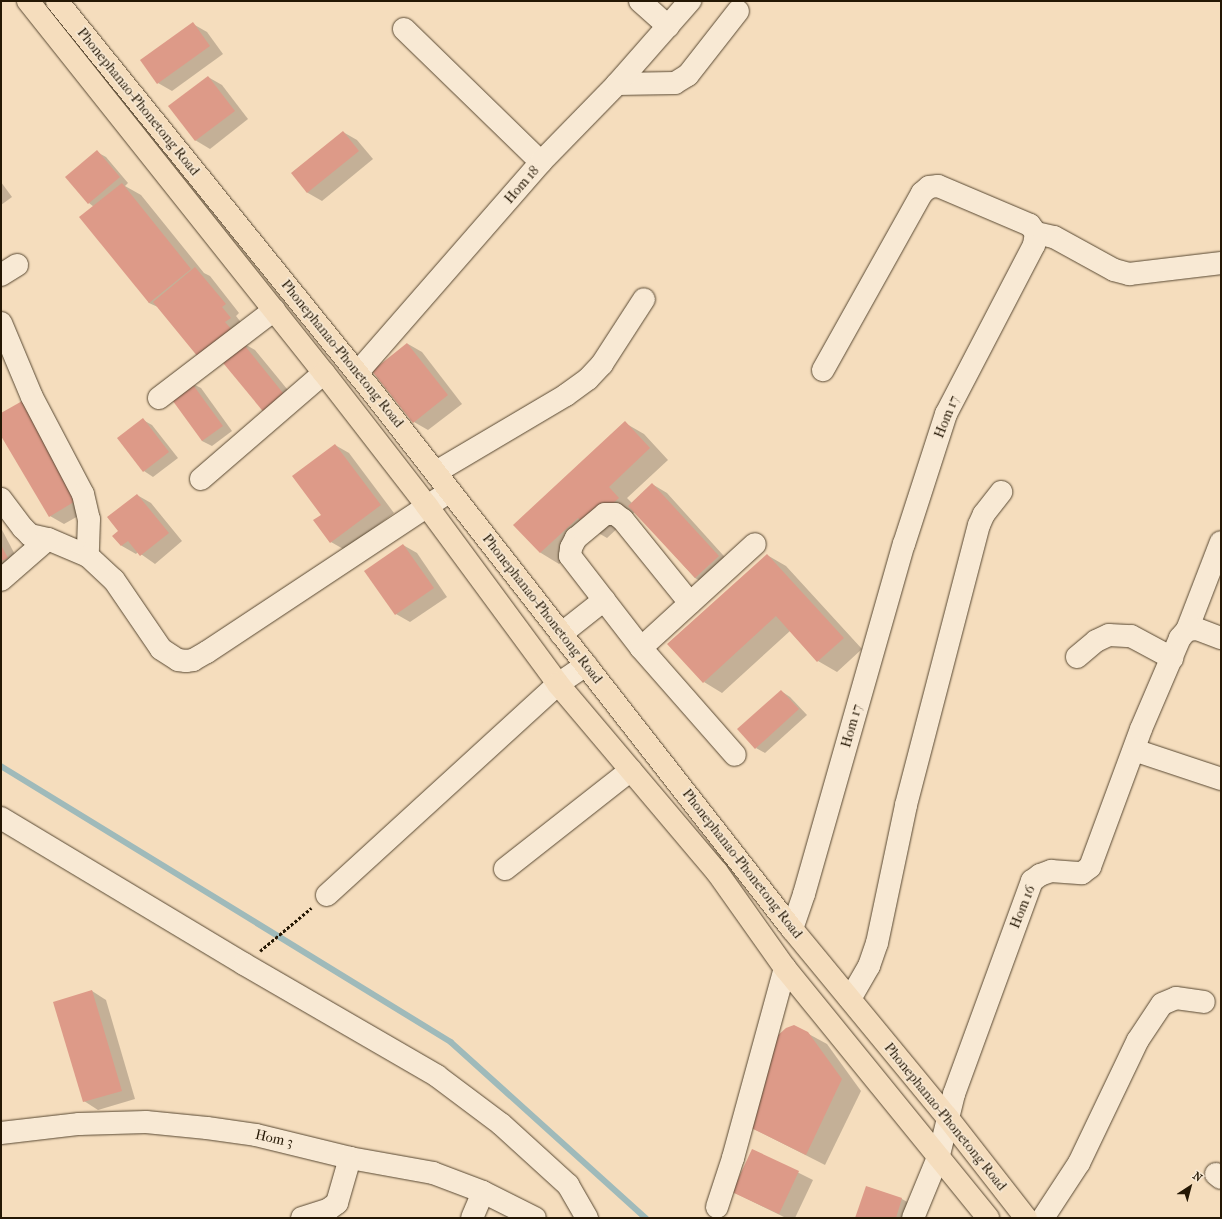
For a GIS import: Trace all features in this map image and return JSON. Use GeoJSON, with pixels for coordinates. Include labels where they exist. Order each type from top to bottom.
{"type":"FeatureCollection","features":[{"type":"Feature","properties":{"kind":"main road","name":"Phonephanao-Phonetong Road"},"geometry":{"type":"LineString","coordinates":[[28,1],[324,373],[427,506],[558,684],[717,872],[785,968],[939,1155],[988,1218]]}},
{"type":"Feature","properties":{"kind":"main road","name":"Phonephanao-Phonetong Road"},"geometry":{"type":"LineString","coordinates":[[57,1],[436,472],[792,929],[947,1117],[1026,1218]]}},
{"type":"Feature","properties":{"kind":"main road"},"geometry":{"type":"LineString","coordinates":[[717,872],[736,857]]}},
{"type":"Feature","properties":{"kind":"street"},"geometry":{"type":"LineString","coordinates":[[640,1],[668,26]]}},
{"type":"Feature","properties":{"kind":"street","name":"Hom 18"},"geometry":{"type":"LineString","coordinates":[[357,373],[541,162],[617,84],[690,1]]}},
{"type":"Feature","properties":{"kind":"street"},"geometry":{"type":"LineString","coordinates":[[617,84],[675,83],[688,75],[738,11]]}},
{"type":"Feature","properties":{"kind":"street"},"geometry":{"type":"LineString","coordinates":[[404,29],[541,162]]}},
{"type":"Feature","properties":{"kind":"street"},"geometry":{"type":"LineString","coordinates":[[823,370],[922,193],[929,187],[938,186],[945,188],[1030,225],[1036,233],[1054,237],[1114,270],[1129,274],[1221,263]]}},
{"type":"Feature","properties":{"kind":"street","name":"Hom 17"},"geometry":{"type":"LineString","coordinates":[[792,929],[804,894],[904,544],[946,414],[1034,245],[1036,233]]}},
{"type":"Feature","properties":{"kind":"street"},"geometry":{"type":"LineString","coordinates":[[436,472],[566,395],[588,379],[602,364],[644,299]]}},
{"type":"Feature","properties":{"kind":"street"},"geometry":{"type":"LineString","coordinates":[[159,398],[274,310]]}},
{"type":"Feature","properties":{"kind":"street"},"geometry":{"type":"LineString","coordinates":[[1,323],[32,397],[83,494],[89,519],[88,556]]}},
{"type":"Feature","properties":{"kind":"street"},"geometry":{"type":"LineString","coordinates":[[201,479],[324,373]]}},
{"type":"Feature","properties":{"kind":"street"},"geometry":{"type":"LineString","coordinates":[[1,499],[23,528],[30,534],[48,539],[88,556],[114,580],[161,649],[178,660],[186,661],[193,660],[207,652],[450,491]]}},
{"type":"Feature","properties":{"kind":"street"},"geometry":{"type":"LineString","coordinates":[[850,999],[869,966],[877,943],[906,805],[979,525],[984,514],[1001,492]]}},
{"type":"Feature","properties":{"kind":"street"},"geometry":{"type":"LineString","coordinates":[[690,604],[623,520],[615,514],[605,514],[576,538],[571,548],[570,556],[641,648],[735,755]]}},
{"type":"Feature","properties":{"kind":"street"},"geometry":{"type":"LineString","coordinates":[[1,580],[48,539]]}},
{"type":"Feature","properties":{"kind":"street","name":"Hom 16"},"geometry":{"type":"LineString","coordinates":[[913,1218],[939,1155],[947,1117],[1032,881],[1040,875],[1051,871],[1082,873],[1090,867],[1134,750],[1180,638],[1187,630],[1221,542]]}},
{"type":"Feature","properties":{"kind":"street"},"geometry":{"type":"LineString","coordinates":[[641,648],[755,544]]}},
{"type":"Feature","properties":{"kind":"street"},"geometry":{"type":"LineString","coordinates":[[561,634],[604,600]]}},
{"type":"Feature","properties":{"kind":"street"},"geometry":{"type":"LineString","coordinates":[[1187,630],[1197,629],[1221,638]]}},
{"type":"Feature","properties":{"kind":"street"},"geometry":{"type":"LineString","coordinates":[[1077,657],[1096,641],[1110,635],[1131,636],[1172,658]]}},
{"type":"Feature","properties":{"kind":"street"},"geometry":{"type":"LineString","coordinates":[[327,895],[558,684],[586,665]]}},
{"type":"Feature","properties":{"kind":"street"},"geometry":{"type":"LineString","coordinates":[[1134,750],[1221,779]]}},
{"type":"Feature","properties":{"kind":"street"},"geometry":{"type":"LineString","coordinates":[[505,869],[631,770]]}},
{"type":"Feature","properties":{"kind":"street"},"geometry":{"type":"LineString","coordinates":[[1,818],[244,964],[443,1080],[501,1124],[568,1185],[586,1218]]}},
{"type":"Feature","properties":{"kind":"street"},"geometry":{"type":"LineString","coordinates":[[717,1207],[733,1158],[785,968]]}},
{"type":"Feature","properties":{"kind":"street"},"geometry":{"type":"LineString","coordinates":[[1043,1218],[1079,1163],[1138,1040],[1162,1004],[1176,998],[1204,1002]]}},
{"type":"Feature","properties":{"kind":"street","name":"Hom 3"},"geometry":{"type":"LineString","coordinates":[[1,1133],[79,1124],[146,1122],[256,1135],[350,1158],[433,1173],[483,1192],[535,1218]]}},
{"type":"Feature","properties":{"kind":"street"},"geometry":{"type":"LineString","coordinates":[[302,1218],[329,1209],[337,1203],[350,1158]]}},
{"type":"Feature","properties":{"kind":"street"},"geometry":{"type":"LineString","coordinates":[[472,1218],[483,1192]]}},
{"type":"Feature","properties":{"kind":"path"},"geometry":{"type":"LineString","coordinates":[[244,964],[327,895]]}},
{"type":"Feature","properties":{"kind":"building"},"geometry":{"type":"Polygon","coordinates":[[[193,22],[210,46],[157,84],[140,60],[193,22]]]}},
{"type":"Feature","properties":{"kind":"building"},"geometry":{"type":"Polygon","coordinates":[[[208,76],[235,111],[195,141],[168,106],[208,76]]]}},
{"type":"Feature","properties":{"kind":"building"},"geometry":{"type":"Polygon","coordinates":[[[343,131],[359,151],[307,193],[291,173],[343,131]]]}},
{"type":"Feature","properties":{"kind":"building"},"geometry":{"type":"Polygon","coordinates":[[[97,150],[120,177],[88,204],[65,177],[97,150]]]}},
{"type":"Feature","properties":{"kind":"building"},"geometry":{"type":"Polygon","coordinates":[[[122,183],[191,269],[149,303],[79,217],[122,183]]]}},
{"type":"Feature","properties":{"kind":"building"},"geometry":{"type":"Polygon","coordinates":[[[195,267],[226,304],[222,307],[231,318],[225,322],[232,330],[198,357],[153,302],[195,267]]]}},
{"type":"Feature","properties":{"kind":"building"},"geometry":{"type":"Polygon","coordinates":[[[241,341],[287,398],[266,415],[219,358],[241,341]]]}},
{"type":"Feature","properties":{"kind":"building"},"geometry":{"type":"Polygon","coordinates":[[[407,343],[448,395],[413,423],[372,371],[407,343]]]}},
{"type":"Feature","properties":{"kind":"building"},"geometry":{"type":"Polygon","coordinates":[[[191,382],[223,426],[202,441],[170,397],[191,382]]]}},
{"type":"Feature","properties":{"kind":"building"},"geometry":{"type":"Polygon","coordinates":[[[24,400],[82,497],[49,517],[1,436],[1,413],[24,400]]]}},
{"type":"Feature","properties":{"kind":"building"},"geometry":{"type":"Polygon","coordinates":[[[143,418],[169,452],[143,472],[117,438],[143,418]]]}},
{"type":"Feature","properties":{"kind":"building"},"geometry":{"type":"Polygon","coordinates":[[[625,421],[650,448],[609,487],[619,498],[587,527],[578,518],[540,553],[513,525],[625,421]]]}},
{"type":"Feature","properties":{"kind":"building"},"geometry":{"type":"Polygon","coordinates":[[[335,444],[381,505],[330,543],[313,520],[321,515],[292,476],[335,444]]]}},
{"type":"Feature","properties":{"kind":"building"},"geometry":{"type":"Polygon","coordinates":[[[652,483],[719,556],[695,578],[628,506],[652,483]]]}},
{"type":"Feature","properties":{"kind":"building"},"geometry":{"type":"Polygon","coordinates":[[[137,494],[169,533],[140,556],[128,541],[121,546],[112,536],[118,531],[107,517],[137,494]]]}},
{"type":"Feature","properties":{"kind":"building"},"geometry":{"type":"Polygon","coordinates":[[[403,544],[434,588],[395,615],[364,571],[403,544]]]}},
{"type":"Feature","properties":{"kind":"building"},"geometry":{"type":"Polygon","coordinates":[[[1,545],[8,558],[1,561],[1,545]]]}},
{"type":"Feature","properties":{"kind":"building"},"geometry":{"type":"Polygon","coordinates":[[[767,554],[844,638],[817,662],[776,616],[703,683],[667,644],[767,554]]]}},
{"type":"Feature","properties":{"kind":"building"},"geometry":{"type":"Polygon","coordinates":[[[781,690],[799,709],[755,749],[737,729],[781,690]]]}},
{"type":"Feature","properties":{"kind":"building"},"geometry":{"type":"Polygon","coordinates":[[[92,990],[122,1091],[83,1102],[53,1002],[92,990]]]}},
{"type":"Feature","properties":{"kind":"building"},"geometry":{"type":"Polygon","coordinates":[[[794,1025],[808,1032],[842,1079],[806,1155],[747,1126],[776,1037],[786,1028],[794,1025]]]}},
{"type":"Feature","properties":{"kind":"building"},"geometry":{"type":"Polygon","coordinates":[[[752,1149],[799,1171],[779,1214],[732,1192],[752,1149]]]}},
{"type":"Feature","properties":{"kind":"building"},"geometry":{"type":"Polygon","coordinates":[[[866,1186],[902,1198],[896,1218],[855,1218],[866,1186]]]}},
{"type":"Feature","properties":{"kind":"waterway"},"geometry":{"type":"LineString","coordinates":[[1,766],[451,1042],[646,1218]]}}]}
